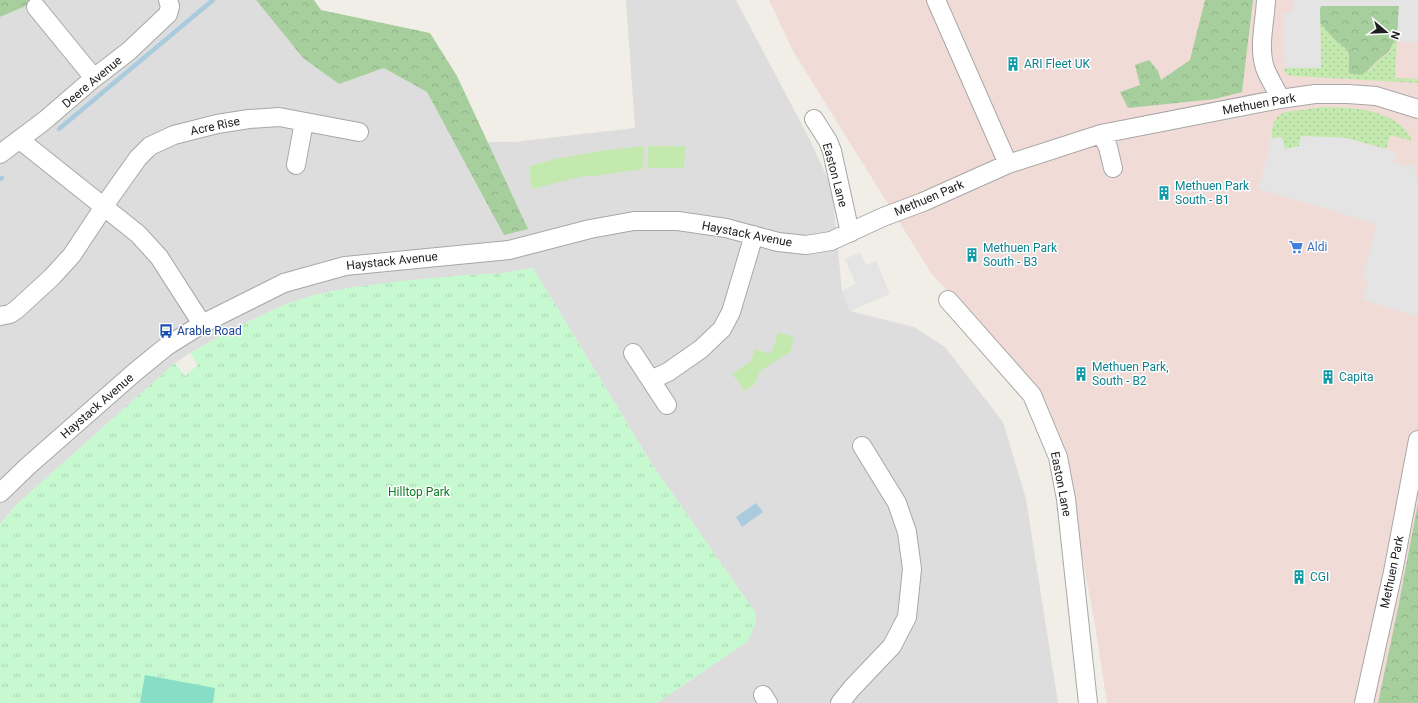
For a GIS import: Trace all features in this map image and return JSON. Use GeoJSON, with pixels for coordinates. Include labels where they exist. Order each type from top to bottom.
{"type":"FeatureCollection","features":[{"type":"Feature","properties":{"kind":"street","name":"Deere Avenue"},"geometry":{"type":"LineString","coordinates":[[0,154],[44,121],[94,78],[129,51],[168,14],[170,6],[168,0]]}},
{"type":"Feature","properties":{"kind":"street"},"geometry":{"type":"LineString","coordinates":[[936,0],[1008,164]]}},
{"type":"Feature","properties":{"kind":"street"},"geometry":{"type":"LineString","coordinates":[[1266,0],[1262,49],[1263,59],[1265,67],[1280,99]]}},
{"type":"Feature","properties":{"kind":"street"},"geometry":{"type":"LineString","coordinates":[[36,7],[94,78]]}},
{"type":"Feature","properties":{"kind":"street","name":"Methuen Park"},"geometry":{"type":"LineString","coordinates":[[850,233],[883,217],[923,202],[1008,164],[1101,134],[1280,99],[1315,94],[1364,95],[1389,100],[1418,109]]}},
{"type":"Feature","properties":{"kind":"street","name":"Acre Rise"},"geometry":{"type":"LineString","coordinates":[[0,316],[10,314],[16,310],[52,277],[72,255],[138,158],[150,146],[174,135],[217,124],[249,119],[279,117],[359,132]]}},
{"type":"Feature","properties":{"kind":"street","name":"Easton Lane"},"geometry":{"type":"LineString","coordinates":[[814,119],[828,141],[832,151],[850,233]]}},
{"type":"Feature","properties":{"kind":"street"},"geometry":{"type":"LineString","coordinates":[[296,165],[304,122]]}},
{"type":"Feature","properties":{"kind":"street"},"geometry":{"type":"LineString","coordinates":[[1101,134],[1108,147],[1113,168]]}},
{"type":"Feature","properties":{"kind":"street"},"geometry":{"type":"LineString","coordinates":[[20,140],[138,234],[158,257],[202,324]]}},
{"type":"Feature","properties":{"kind":"street","name":"Haystack Avenue"},"geometry":{"type":"LineString","coordinates":[[0,492],[135,372],[168,346],[202,324],[284,283],[345,266],[509,250],[590,229],[634,221],[678,222],[726,228],[778,242],[806,245],[831,241],[850,233]]}},
{"type":"Feature","properties":{"kind":"street"},"geometry":{"type":"LineString","coordinates":[[651,380],[668,372],[695,353],[722,329],[731,312],[754,235]]}},
{"type":"Feature","properties":{"kind":"street","name":"Easton Lane"},"geometry":{"type":"LineString","coordinates":[[948,300],[1032,395],[1058,457],[1066,499],[1088,703]]}},
{"type":"Feature","properties":{"kind":"street"},"geometry":{"type":"LineString","coordinates":[[633,353],[667,405]]}},
{"type":"Feature","properties":{"kind":"street","name":"Methuen Park"},"geometry":{"type":"LineString","coordinates":[[1364,703],[1393,572],[1418,440]]}},
{"type":"Feature","properties":{"kind":"street"},"geometry":{"type":"LineString","coordinates":[[840,703],[892,646],[906,617],[912,569],[907,532],[897,503],[862,446]]}},
{"type":"Feature","properties":{"kind":"shaded area"},"geometry":{"type":"Polygon","coordinates":[[[40,0],[256,0],[303,58],[339,84],[384,68],[424,88],[463,142],[513,142],[635,128],[626,0],[736,0],[809,138],[832,188],[842,291],[850,311],[914,327],[945,347],[1003,422],[1026,499],[1058,703],[657,703],[748,641],[755,612],[651,463],[533,268],[502,273],[468,275],[348,288],[315,295],[286,304],[237,327],[175,363],[16,505],[0,524],[0,17],[40,0]]]}},
{"type":"Feature","properties":{"kind":"shaded area"},"geometry":{"type":"Polygon","coordinates":[[[769,0],[1418,0],[1418,703],[1107,703],[1095,625],[1062,447],[1036,388],[931,273],[793,51],[769,0]]]}},
{"type":"Feature","properties":{"kind":"shaded area"},"geometry":{"type":"Polygon","coordinates":[[[1294,0],[1418,0],[1418,43],[1397,41],[1399,6],[1321,6],[1321,68],[1285,68],[1283,13],[1294,12],[1294,0]]]}},
{"type":"Feature","properties":{"kind":"shaded area"},"geometry":{"type":"Polygon","coordinates":[[[1301,136],[1346,138],[1397,152],[1394,162],[1401,164],[1402,166],[1413,164],[1418,185],[1418,317],[1363,300],[1368,280],[1362,278],[1377,224],[1258,189],[1269,150],[1269,139],[1282,137],[1285,149],[1299,146],[1301,136]]]}},
{"type":"Feature","properties":{"kind":"shaded area"},"geometry":{"type":"Polygon","coordinates":[[[860,252],[866,265],[876,261],[890,294],[850,311],[842,291],[856,284],[845,259],[860,252]]]}},
{"type":"Feature","properties":{"kind":"green space"},"geometry":{"type":"Polygon","coordinates":[[[0,0],[40,0],[0,17],[0,0]]]}},
{"type":"Feature","properties":{"kind":"green space"},"geometry":{"type":"Polygon","coordinates":[[[256,0],[314,0],[321,10],[430,33],[457,76],[528,229],[504,235],[427,92],[384,68],[339,84],[303,58],[256,0]]]}},
{"type":"Feature","properties":{"kind":"green space"},"geometry":{"type":"Polygon","coordinates":[[[1205,0],[1253,0],[1242,92],[1215,99],[1128,108],[1120,92],[1140,85],[1135,65],[1149,60],[1158,71],[1161,80],[1190,60],[1205,0]]]}},
{"type":"Feature","properties":{"kind":"green space"},"geometry":{"type":"Polygon","coordinates":[[[1321,6],[1399,6],[1397,41],[1394,40],[1389,51],[1365,73],[1358,75],[1349,73],[1349,56],[1346,48],[1334,39],[1320,23],[1321,6]]]}},
{"type":"Feature","properties":{"kind":"green space"},"geometry":{"type":"Polygon","coordinates":[[[1320,23],[1333,38],[1347,50],[1349,57],[1347,68],[1369,71],[1378,61],[1390,52],[1394,40],[1397,41],[1395,78],[1418,79],[1418,83],[1288,75],[1284,71],[1285,68],[1321,68],[1320,23]]]}},
{"type":"Feature","properties":{"kind":"green space"},"geometry":{"type":"Polygon","coordinates":[[[1323,107],[1360,109],[1386,116],[1397,122],[1406,130],[1412,141],[1390,135],[1386,149],[1346,138],[1301,136],[1300,146],[1284,149],[1282,137],[1272,138],[1274,122],[1281,114],[1285,112],[1323,107]]]}},
{"type":"Feature","properties":{"kind":"green space"},"geometry":{"type":"Polygon","coordinates":[[[644,146],[643,169],[584,176],[532,189],[530,180],[530,166],[555,159],[606,150],[644,146]]]}},
{"type":"Feature","properties":{"kind":"green space"},"geometry":{"type":"Polygon","coordinates":[[[648,146],[685,146],[684,168],[648,168],[648,146]]]}},
{"type":"Feature","properties":{"kind":"green space","name":"Hilltop Park"},"geometry":{"type":"Polygon","coordinates":[[[533,268],[651,463],[755,612],[756,622],[748,641],[657,703],[0,703],[0,524],[16,505],[175,363],[185,376],[198,365],[190,353],[237,327],[286,304],[315,295],[348,288],[400,281],[502,273],[533,268]]]}},
{"type":"Feature","properties":{"kind":"green space"},"geometry":{"type":"Polygon","coordinates":[[[778,332],[794,337],[790,352],[760,371],[755,384],[745,391],[732,374],[751,361],[755,349],[769,354],[773,349],[778,332]]]}},
{"type":"Feature","properties":{"kind":"green space"},"geometry":{"type":"Polygon","coordinates":[[[1418,503],[1418,703],[1378,703],[1398,608],[1418,503]]]}},
{"type":"Feature","properties":{"kind":"green space"},"geometry":{"type":"Polygon","coordinates":[[[145,675],[215,688],[213,703],[140,703],[145,675]]]}},
{"type":"Feature","properties":{"kind":"water"},"geometry":{"type":"Polygon","coordinates":[[[756,503],[763,512],[742,527],[736,517],[756,503]]]}},
{"type":"Feature","properties":{"kind":"waterway"},"geometry":{"type":"LineString","coordinates":[[59,129],[213,0]]}},
{"type":"Feature","properties":{"kind":"place","name":"ARI Fleet UK"},"geometry":{"type":"Point","coordinates":[1013,64]}},
{"type":"Feature","properties":{"kind":"place","name":"Methuen Park South - B1"},"geometry":{"type":"Point","coordinates":[1164,193]}},
{"type":"Feature","properties":{"kind":"place","name":"Aldi"},"geometry":{"type":"Point","coordinates":[1296,247]}},
{"type":"Feature","properties":{"kind":"place","name":"Methuen Park South - B3"},"geometry":{"type":"Point","coordinates":[972,255]}},
{"type":"Feature","properties":{"kind":"place","name":"Arable Road"},"geometry":{"type":"Point","coordinates":[166,331]}},
{"type":"Feature","properties":{"kind":"place","name":"Methuen Park, South - B2"},"geometry":{"type":"Point","coordinates":[1081,374]}},
{"type":"Feature","properties":{"kind":"place","name":"Capita"},"geometry":{"type":"Point","coordinates":[1328,377]}},
{"type":"Feature","properties":{"kind":"place","name":"CGI"},"geometry":{"type":"Point","coordinates":[1299,577]}}]}
